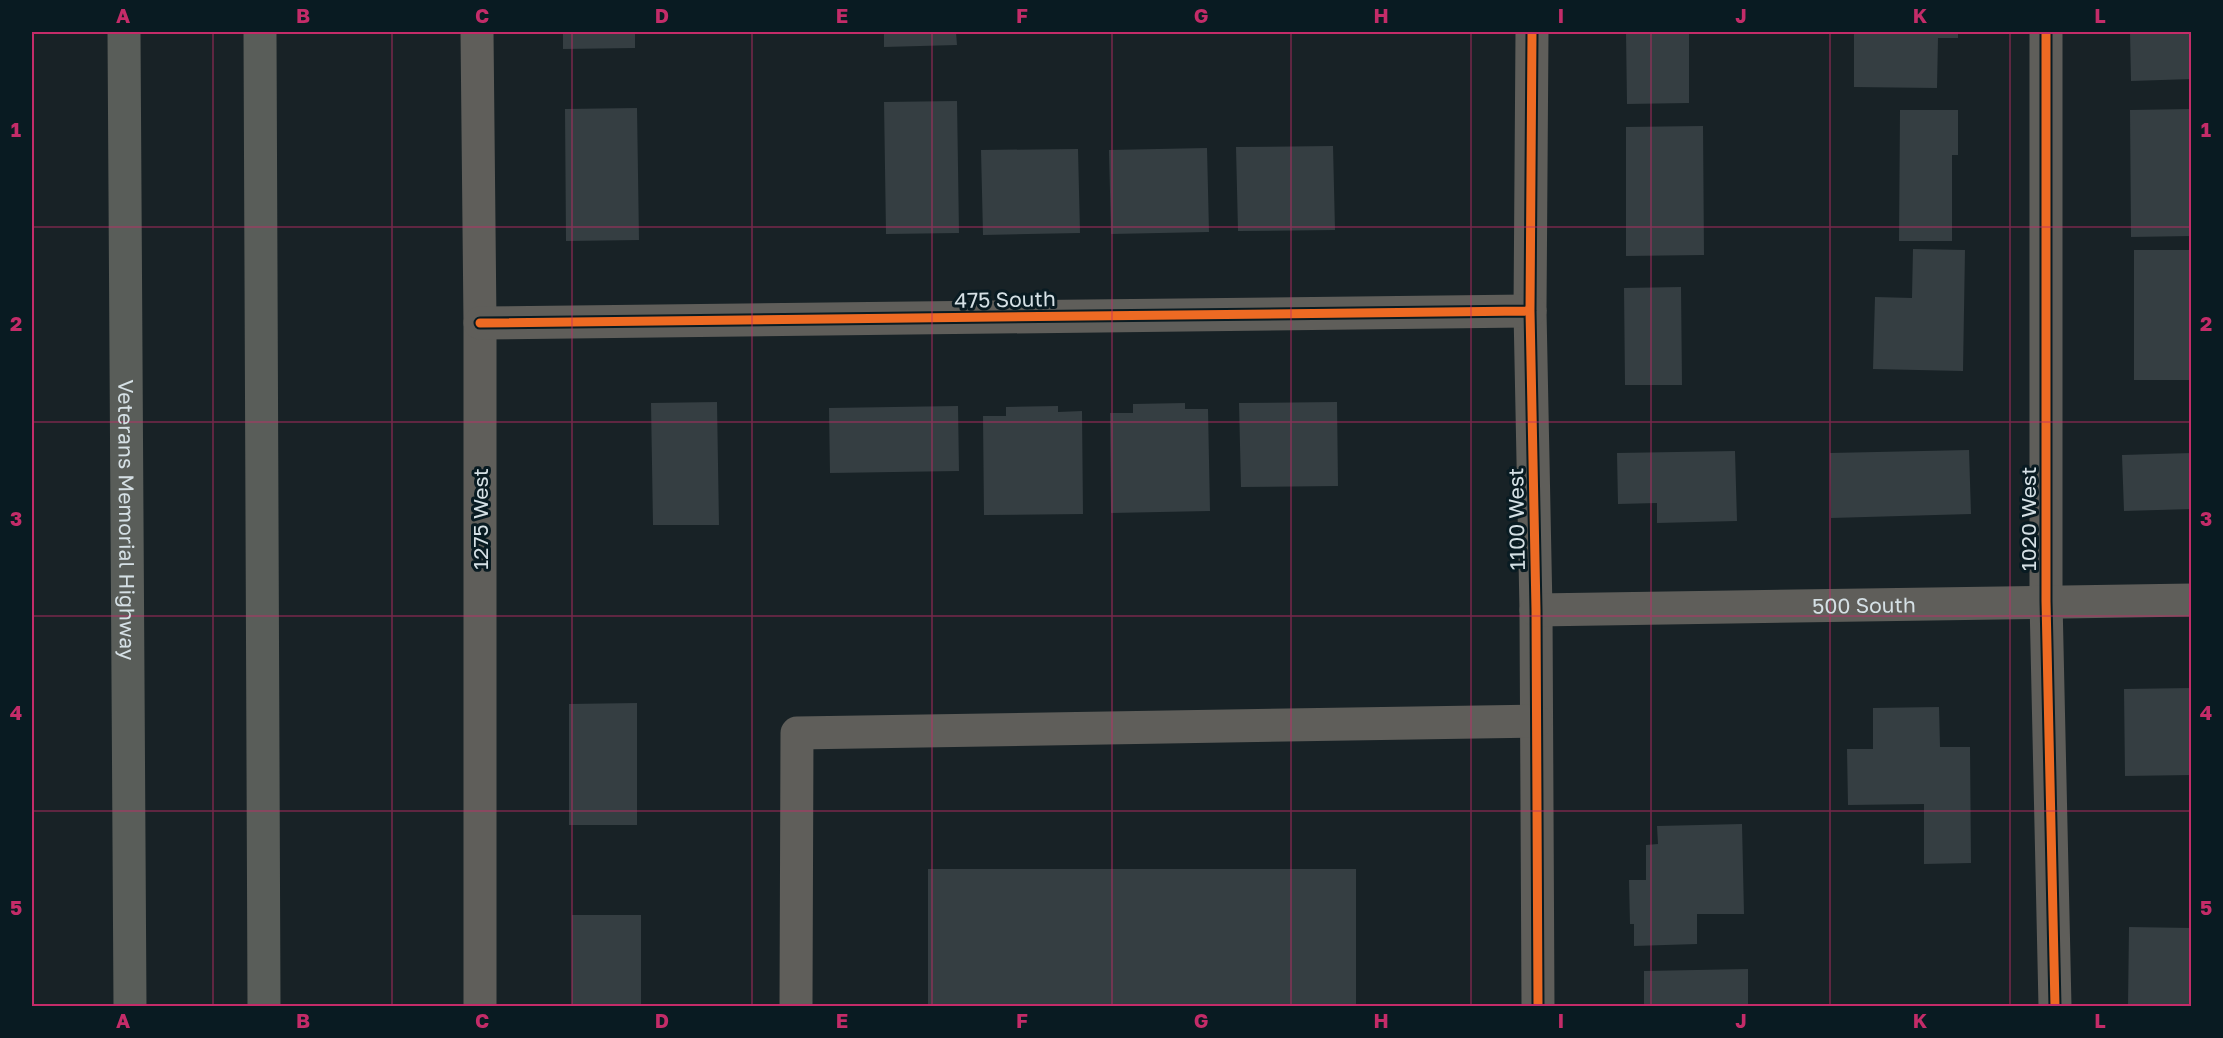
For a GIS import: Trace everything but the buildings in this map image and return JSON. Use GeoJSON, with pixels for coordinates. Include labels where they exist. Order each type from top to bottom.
{"type":"FeatureCollection","features":[{"type":"Feature","properties":{"kind":"highway","name":"Veterans Memorial Highway"},"geometry":{"type":"LineString","coordinates":[[124,32],[130,1006]]}},
{"type":"Feature","properties":{"kind":"highway"},"geometry":{"type":"LineString","coordinates":[[260,32],[264,1006]]}},
{"type":"Feature","properties":{"kind":"street","name":"1275 West"},"geometry":{"type":"LineString","coordinates":[[477,32],[480,323],[480,1006]]}},
{"type":"Feature","properties":{"kind":"street","name":"1100 West"},"geometry":{"type":"LineString","coordinates":[[1532,32],[1530,311],[1536,610],[1538,1006]]}},
{"type":"Feature","properties":{"kind":"street","name":"1020 West"},"geometry":{"type":"LineString","coordinates":[[2046,32],[2046,601],[2055,1006]]}},
{"type":"Feature","properties":{"kind":"street","name":"475 South"},"geometry":{"type":"LineString","coordinates":[[480,323],[1530,311]]}},
{"type":"Feature","properties":{"kind":"street","name":"500 South"},"geometry":{"type":"LineString","coordinates":[[1536,610],[2192,600]]}},
{"type":"Feature","properties":{"kind":"street"},"geometry":{"type":"LineString","coordinates":[[796,1006],[797,733],[1536,721]]}},
{"type":"Feature","properties":{"kind":"cycle path"},"geometry":{"type":"LineString","coordinates":[[1532,32],[1530,311],[1536,610],[1538,1006]]}},
{"type":"Feature","properties":{"kind":"cycle path"},"geometry":{"type":"LineString","coordinates":[[2046,32],[2046,601],[2055,1006]]}},
{"type":"Feature","properties":{"kind":"cycle path"},"geometry":{"type":"LineString","coordinates":[[480,323],[1530,311]]}}]}
